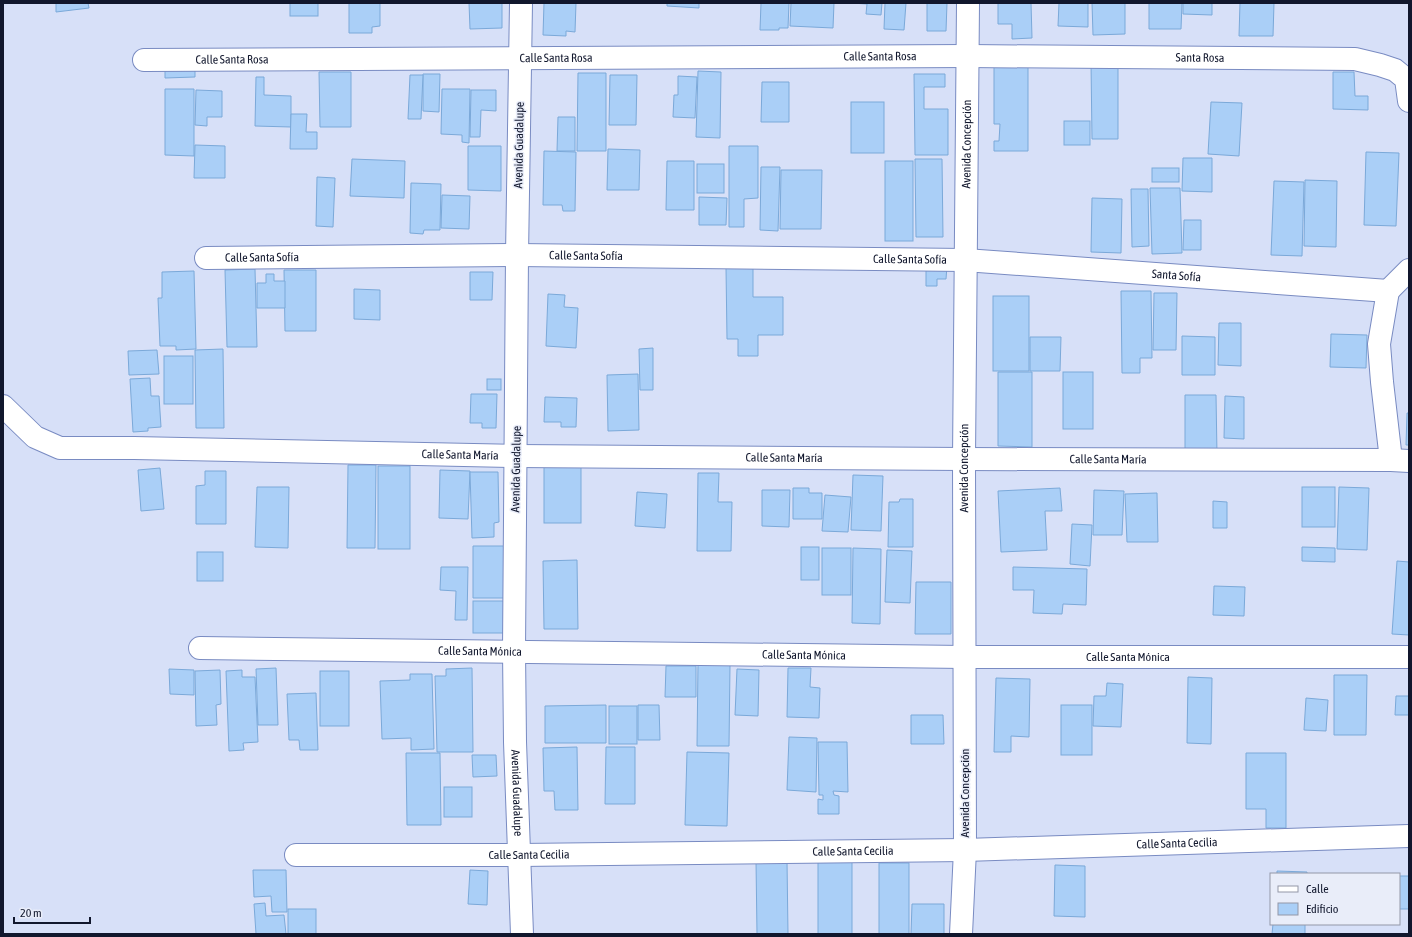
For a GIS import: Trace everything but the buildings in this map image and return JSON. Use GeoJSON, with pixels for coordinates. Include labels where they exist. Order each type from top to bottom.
{"type":"FeatureCollection","features":[{"type":"Feature","properties":{"kind":"street","name":"Avenida Guadalupe"},"geometry":{"type":"LineString","coordinates":[[521,3],[517,255],[514,651],[515,742],[522,934]]}},
{"type":"Feature","properties":{"kind":"street","name":"Avenida Concepción"},"geometry":{"type":"LineString","coordinates":[[961,934],[965,850],[964,459],[968,3]]}},
{"type":"Feature","properties":{"kind":"street","name":"Calle Santa Rosa"},"geometry":{"type":"LineString","coordinates":[[144,60],[968,56]]}},
{"type":"Feature","properties":{"kind":"street","name":"Santa Rosa"},"geometry":{"type":"LineString","coordinates":[[968,56],[1355,60],[1380,65],[1395,70],[1406,79],[1409,101]]}},
{"type":"Feature","properties":{"kind":"street","name":"Calle Santa Sofía"},"geometry":{"type":"LineString","coordinates":[[206,258],[517,255],[965,260]]}},
{"type":"Feature","properties":{"kind":"street","name":"Santa Sofía"},"geometry":{"type":"LineString","coordinates":[[965,260],[1388,291]]}},
{"type":"Feature","properties":{"kind":"street"},"geometry":{"type":"LineString","coordinates":[[1388,291],[1409,270]]}},
{"type":"Feature","properties":{"kind":"street","name":"Calle Santa María"},"geometry":{"type":"LineString","coordinates":[[3,406],[35,437],[60,448],[516,456],[1400,461],[1382,382],[1379,344],[1388,291]]}},
{"type":"Feature","properties":{"kind":"street","name":"Calle Santa Mónica"},"geometry":{"type":"LineString","coordinates":[[200,648],[964,658],[1409,657]]}},
{"type":"Feature","properties":{"kind":"street","name":"Calle Santa Cecilia"},"geometry":{"type":"LineString","coordinates":[[296,854],[520,855],[965,850],[1409,836]]}}]}
